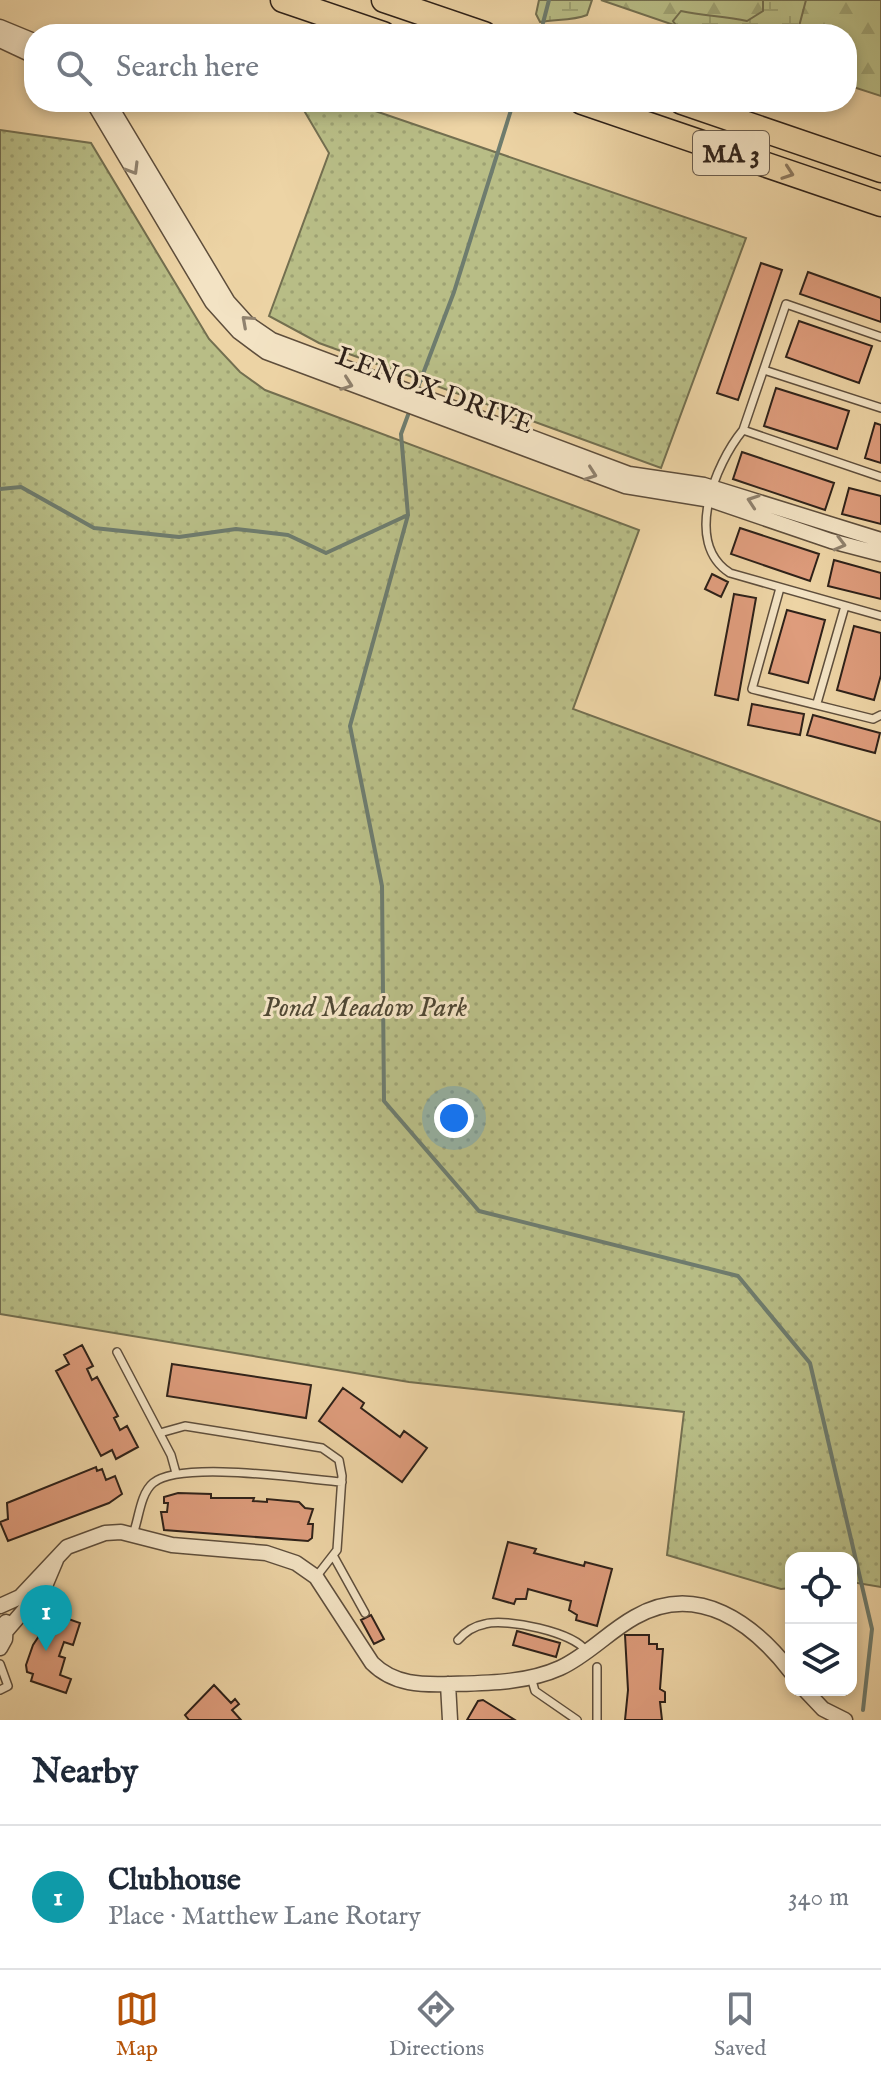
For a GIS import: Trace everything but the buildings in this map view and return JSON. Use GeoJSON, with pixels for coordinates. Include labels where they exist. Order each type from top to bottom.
{"type":"FeatureCollection","features":[{"type":"Feature","properties":{"kind":"highway"},"geometry":{"type":"LineString","coordinates":[[283,0],[354,24]]}},
{"type":"Feature","properties":{"kind":"highway"},"geometry":{"type":"LineString","coordinates":[[384,0],[455,24]]}},
{"type":"Feature","properties":{"kind":"highway","name":"MA 3"},"geometry":{"type":"LineString","coordinates":[[611,112],[881,204]]}},
{"type":"Feature","properties":{"kind":"highway","name":"MA 3"},"geometry":{"type":"LineString","coordinates":[[711,112],[881,170]]}},
{"type":"Feature","properties":{"kind":"street"},"geometry":{"type":"LineString","coordinates":[[0,27],[24,37]]}},
{"type":"Feature","properties":{"kind":"street"},"geometry":{"type":"LineString","coordinates":[[0,40],[24,51]]}},
{"type":"Feature","properties":{"kind":"street","name":"LENOX DRIVE"},"geometry":{"type":"LineString","coordinates":[[103,112],[112,121],[205,276],[247,323],[303,361],[559,455],[636,489],[713,494],[881,540]]}},
{"type":"Feature","properties":{"kind":"street","name":"LENOX DRIVE"},"geometry":{"type":"LineString","coordinates":[[110,112],[112,121]]}},
{"type":"Feature","properties":{"kind":"street","name":"LENOX DRIVE"},"geometry":{"type":"LineString","coordinates":[[713,494],[831,541],[881,554]]}},
{"type":"Feature","properties":{"kind":"street"},"geometry":{"type":"LineString","coordinates":[[7,1630],[0,1609],[20,1597],[67,1547],[105,1533],[172,1545],[274,1554],[296,1563],[316,1577],[377,1667],[404,1682],[448,1684],[531,1677],[557,1669],[587,1653],[644,1612],[669,1606],[697,1605],[741,1621],[765,1641],[785,1665]]}},
{"type":"Feature","properties":{"kind":"street"},"geometry":{"type":"LineString","coordinates":[[0,1648],[7,1630],[45,1586],[56,1559]]}},
{"type":"Feature","properties":{"kind":"street"},"geometry":{"type":"LineString","coordinates":[[448,1684],[450,1720]]}},
{"type":"Feature","properties":{"kind":"street"},"geometry":{"type":"LineString","coordinates":[[811,1696],[823,1709],[845,1720]]}},
{"type":"Feature","properties":{"kind":"lane"},"geometry":{"type":"LineString","coordinates":[[881,337],[786,304],[743,430],[729,447],[704,528],[718,566],[730,573],[881,616]]}},
{"type":"Feature","properties":{"kind":"lane"},"geometry":{"type":"LineString","coordinates":[[764,370],[881,408]]}},
{"type":"Feature","properties":{"kind":"lane"},"geometry":{"type":"LineString","coordinates":[[743,430],[849,469],[881,477]]}},
{"type":"Feature","properties":{"kind":"lane"},"geometry":{"type":"LineString","coordinates":[[780,588],[752,689],[873,719],[881,715]]}},
{"type":"Feature","properties":{"kind":"lane"},"geometry":{"type":"LineString","coordinates":[[817,703],[845,606]]}},
{"type":"Feature","properties":{"kind":"lane"},"geometry":{"type":"LineString","coordinates":[[117,1352],[160,1433],[176,1473]]}},
{"type":"Feature","properties":{"kind":"lane"},"geometry":{"type":"LineString","coordinates":[[160,1433],[185,1426],[322,1448],[339,1460],[342,1482],[334,1557],[365,1613]]}},
{"type":"Feature","properties":{"kind":"lane"},"geometry":{"type":"LineString","coordinates":[[132,1536],[148,1488],[176,1473],[201,1471],[342,1482]]}},
{"type":"Feature","properties":{"kind":"lane"},"geometry":{"type":"LineString","coordinates":[[316,1577],[334,1557]]}},
{"type":"Feature","properties":{"kind":"lane"},"geometry":{"type":"LineString","coordinates":[[458,1640],[481,1624],[504,1622],[573,1638],[587,1653]]}},
{"type":"Feature","properties":{"kind":"lane"},"geometry":{"type":"LineString","coordinates":[[0,1664],[8,1686],[0,1690]]}},
{"type":"Feature","properties":{"kind":"lane"},"geometry":{"type":"LineString","coordinates":[[597,1667],[597,1720]]}},
{"type":"Feature","properties":{"kind":"lane"},"geometry":{"type":"LineString","coordinates":[[531,1677],[539,1695],[577,1720]]}},
{"type":"Feature","properties":{"kind":"green space"},"geometry":{"type":"Polygon","coordinates":[[[539,0],[592,0],[587,15],[540,22],[536,14],[539,0]]]}},
{"type":"Feature","properties":{"kind":"green space"},"geometry":{"type":"Polygon","coordinates":[[[601,0],[881,0],[881,96],[857,88],[857,24],[671,24],[601,0]]]}},
{"type":"Feature","properties":{"kind":"green space"},"geometry":{"type":"Polygon","coordinates":[[[763,0],[806,0],[800,24],[675,24],[673,21],[681,11],[747,21],[763,11],[763,0]]]}},
{"type":"Feature","properties":{"kind":"green space"},"geometry":{"type":"Polygon","coordinates":[[[305,112],[378,112],[746,238],[661,468],[319,343],[269,316],[329,153],[305,112]]]}},
{"type":"Feature","properties":{"kind":"green space","name":"Pond Meadow Park"},"geometry":{"type":"Polygon","coordinates":[[[0,130],[91,143],[209,339],[240,372],[265,390],[639,530],[573,709],[881,822],[881,1587],[857,1583],[857,1552],[785,1552],[785,1589],[781,1589],[667,1555],[684,1412],[409,1382],[0,1314],[0,130]]]}},
{"type":"Feature","properties":{"kind":"waterway"},"geometry":{"type":"LineString","coordinates":[[543,23],[549,0]]}},
{"type":"Feature","properties":{"kind":"waterway"},"geometry":{"type":"LineString","coordinates":[[418,387],[454,292],[510,112]]}},
{"type":"Feature","properties":{"kind":"waterway"},"geometry":{"type":"LineString","coordinates":[[408,415],[401,434],[408,515],[350,726],[382,886],[384,1101],[479,1211],[738,1276],[810,1363],[872,1629],[863,1710]]}},
{"type":"Feature","properties":{"kind":"waterway"},"geometry":{"type":"LineString","coordinates":[[0,489],[21,487],[94,528],[179,537],[236,529],[288,535],[326,553],[408,515]]}},
{"type":"Feature","properties":{"kind":"place","name":"Clubhouse"},"geometry":{"type":"Point","coordinates":[46,1651]}}]}
